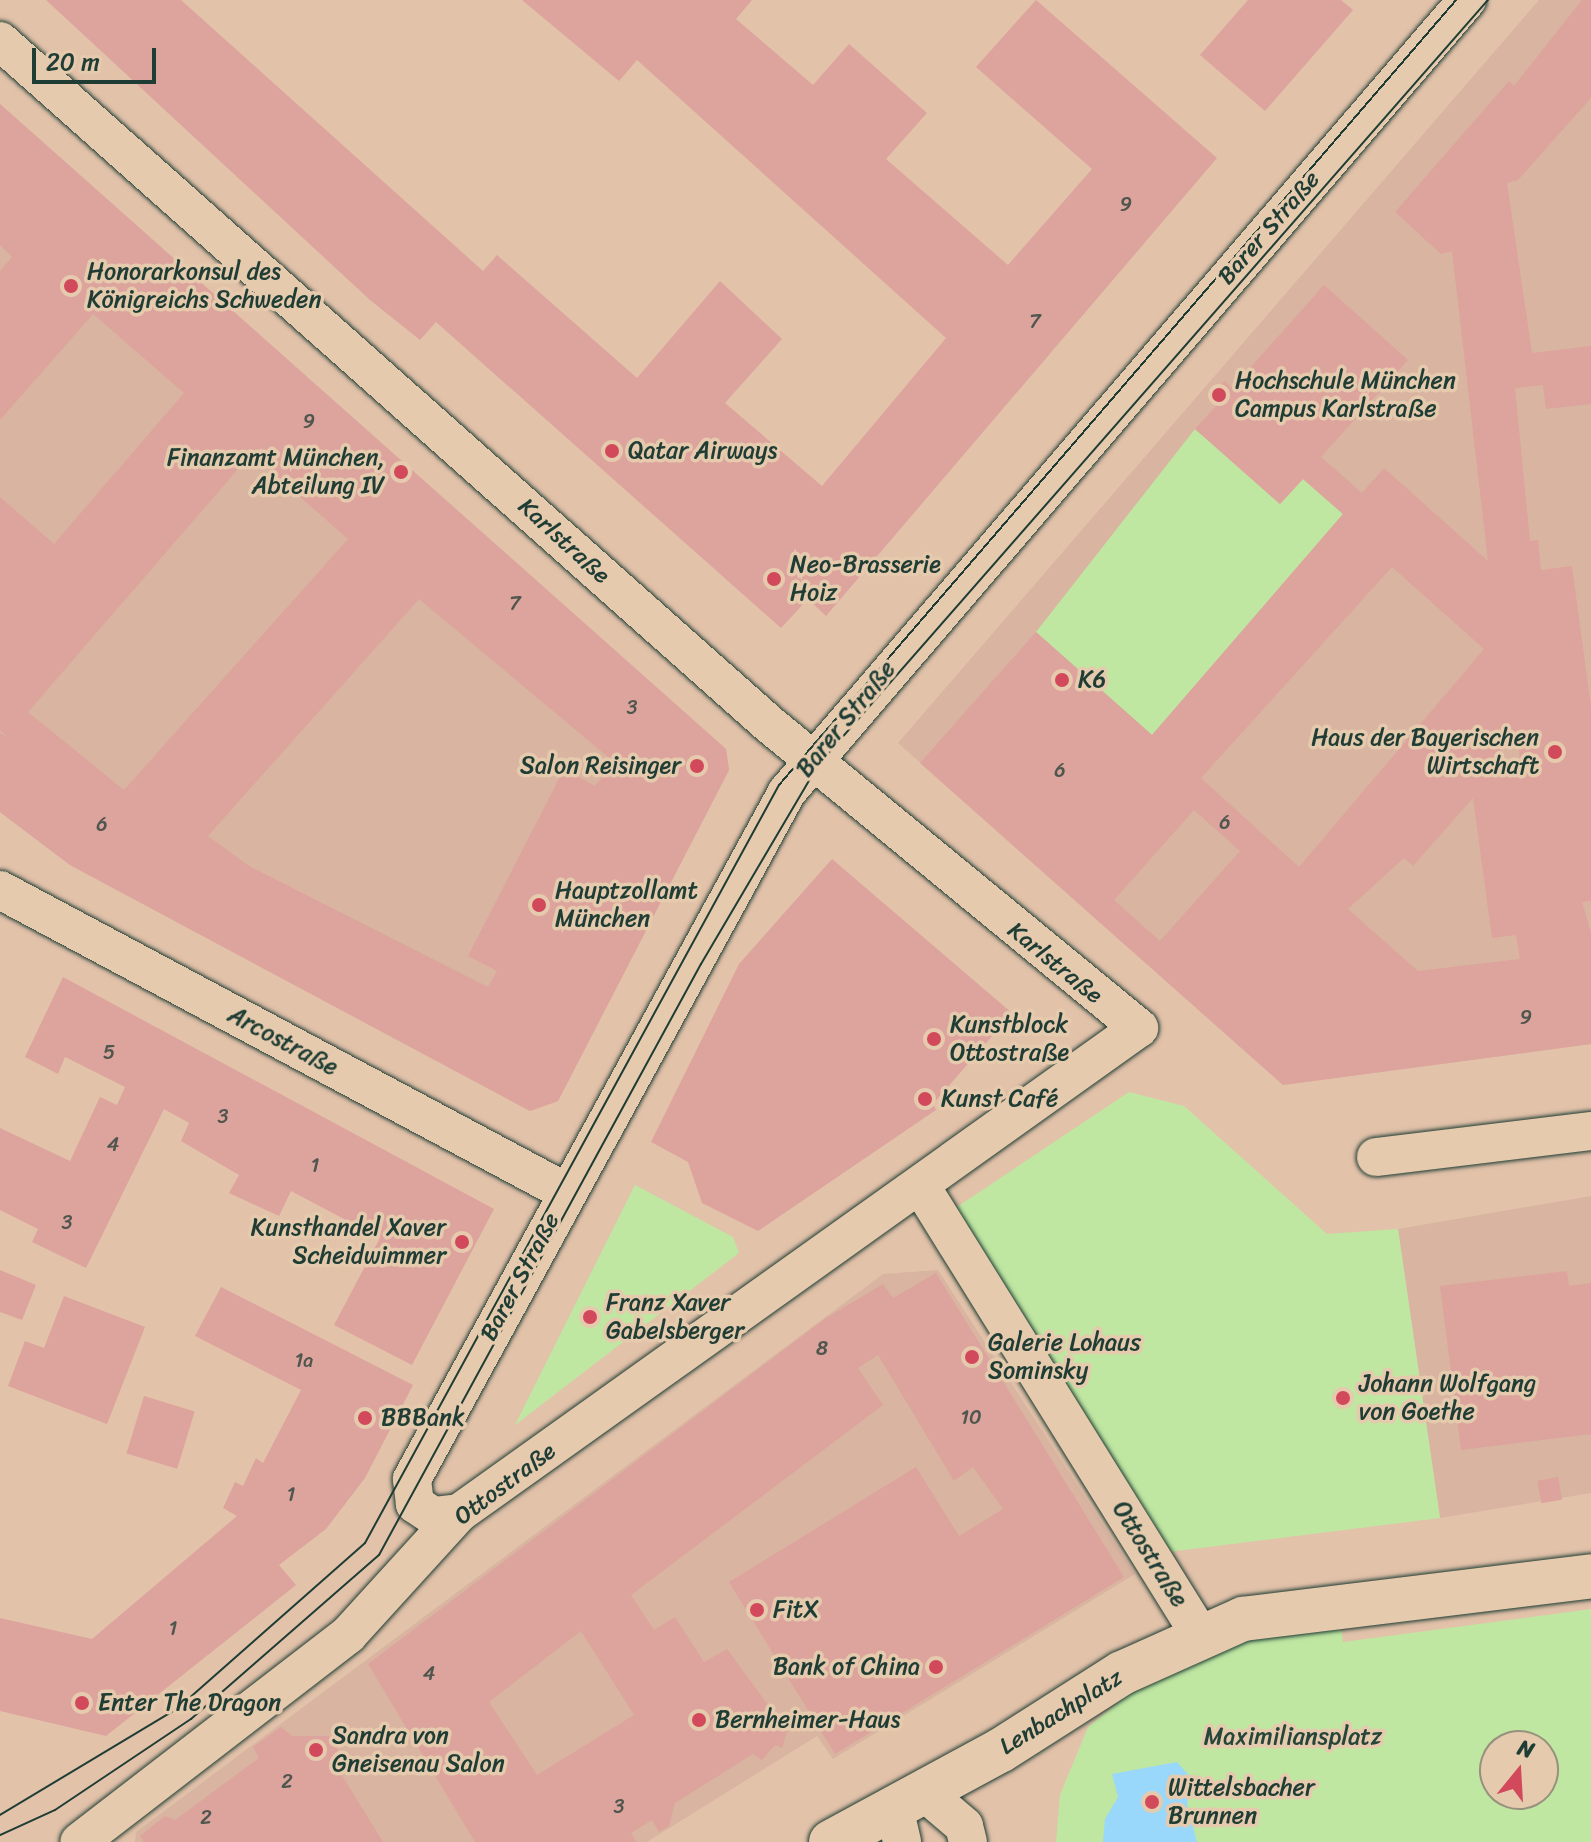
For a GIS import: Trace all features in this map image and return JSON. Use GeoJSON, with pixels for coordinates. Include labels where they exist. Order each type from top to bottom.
{"type":"FeatureCollection","features":[{"type":"Feature","properties":{"kind":"main road"},"geometry":{"type":"LineString","coordinates":[[1200,1635],[1302,1608],[1591,1576]]}},
{"type":"Feature","properties":{"kind":"main road","name":"Lenbachplatz"},"geometry":{"type":"LineString","coordinates":[[831,1842],[906,1813],[1200,1635]]}},
{"type":"Feature","properties":{"kind":"street","name":"Barer Straße"},"geometry":{"type":"LineString","coordinates":[[459,1513],[433,1516],[415,1504],[412,1479],[691,959],[811,759],[1467,0]]}},
{"type":"Feature","properties":{"kind":"street","name":"Karlstraße"},"geometry":{"type":"LineString","coordinates":[[0,41],[811,759],[1139,1028]]}},
{"type":"Feature","properties":{"kind":"street","name":"Arcostraße"},"geometry":{"type":"LineString","coordinates":[[0,890],[566,1192]]}},
{"type":"Feature","properties":{"kind":"street","name":"Ottostraße"},"geometry":{"type":"LineString","coordinates":[[79,1842],[348,1635],[459,1513],[922,1188],[1139,1028]]}},
{"type":"Feature","properties":{"kind":"street"},"geometry":{"type":"LineString","coordinates":[[1376,1157],[1591,1131]]}},
{"type":"Feature","properties":{"kind":"street","name":"Ottostraße"},"geometry":{"type":"LineString","coordinates":[[922,1188],[1200,1635]]}},
{"type":"Feature","properties":{"kind":"street"},"geometry":{"type":"LineString","coordinates":[[906,1813],[964,1826],[968,1842]]}},
{"type":"Feature","properties":{"kind":"shaded area"},"geometry":{"type":"Polygon","coordinates":[[[1539,0],[1591,0],[1591,1044],[1283,1085],[898,743],[1539,0]]]}},
{"type":"Feature","properties":{"kind":"shaded area"},"geometry":{"type":"Polygon","coordinates":[[[0,104],[726,749],[729,770],[558,1101],[530,1111],[70,865],[0,812],[0,104]]]}},
{"type":"Feature","properties":{"kind":"shaded area"},"geometry":{"type":"Polygon","coordinates":[[[1591,1196],[1591,1493],[1440,1518],[1398,1229],[1591,1196]]]}},
{"type":"Feature","properties":{"kind":"shaded area"},"geometry":{"type":"Polygon","coordinates":[[[938,1270],[1135,1574],[833,1759],[817,1736],[647,1842],[135,1842],[136,1832],[883,1274],[938,1270]]]}},
{"type":"Feature","properties":{"kind":"green space"},"geometry":{"type":"Polygon","coordinates":[[[1195,429],[1280,504],[1303,479],[1343,514],[1152,735],[1036,632],[1195,429]]]}},
{"type":"Feature","properties":{"kind":"green space"},"geometry":{"type":"Polygon","coordinates":[[[1129,1092],[1184,1106],[1327,1234],[1398,1229],[1440,1518],[1168,1552],[954,1209],[1129,1092]]]}},
{"type":"Feature","properties":{"kind":"green space"},"geometry":{"type":"Polygon","coordinates":[[[635,1185],[733,1237],[739,1253],[515,1425],[635,1185]]]}},
{"type":"Feature","properties":{"kind":"green space","name":"Maximiliansplatz"},"geometry":{"type":"Polygon","coordinates":[[[1591,1609],[1591,1842],[1056,1842],[1060,1795],[1088,1727],[1139,1686],[1232,1640],[1341,1625],[1343,1642],[1591,1609]]]}},
{"type":"Feature","properties":{"kind":"water","name":"Wittelsbacher Brunnen"},"geometry":{"type":"Polygon","coordinates":[[[1177,1762],[1192,1779],[1187,1804],[1197,1842],[1103,1842],[1105,1819],[1118,1797],[1112,1774],[1177,1762]]]}},
{"type":"Feature","properties":{"kind":"building"},"geometry":{"type":"Polygon","coordinates":[[[46,0],[181,0],[483,271],[497,255],[637,378],[720,281],[782,339],[725,403],[822,486],[946,338],[637,60],[619,81],[522,0],[752,0],[736,19],[813,85],[849,44],[927,113],[886,159],[1008,265],[1092,169],[976,67],[1036,0],[1217,158],[826,616],[808,599],[781,628],[436,322],[420,340],[370,300],[46,0]]]}},
{"type":"Feature","properties":{"kind":"building"},"geometry":{"type":"Polygon","coordinates":[[[1248,0],[1341,0],[1353,10],[1265,111],[1200,55],[1248,0]]]}},
{"type":"Feature","properties":{"kind":"building"},"geometry":{"type":"Polygon","coordinates":[[[1582,0],[1591,0],[1591,98],[1518,180],[1507,183],[1532,353],[1591,346],[1591,404],[1546,409],[1543,385],[1515,388],[1530,541],[1538,540],[1541,570],[1572,566],[1591,707],[1591,901],[1582,902],[1591,933],[1591,1044],[1283,1085],[920,763],[1036,632],[1152,735],[1343,514],[1303,479],[1280,504],[1195,429],[1216,406],[1208,399],[1224,381],[1232,388],[1324,285],[1408,360],[1321,457],[1362,493],[1384,468],[1488,561],[1452,251],[1441,254],[1395,212],[1509,81],[1514,86],[1582,0]],[[1392,567],[1201,778],[1299,867],[1484,649],[1392,567]],[[1516,733],[1486,766],[1495,774],[1522,771],[1516,733]],[[1473,798],[1413,866],[1404,858],[1348,909],[1418,971],[1520,959],[1516,935],[1492,938],[1473,798]],[[1194,810],[1114,900],[1160,941],[1240,851],[1194,810]]]}},
{"type":"Feature","properties":{"kind":"building"},"geometry":{"type":"Polygon","coordinates":[[[0,104],[726,749],[729,770],[558,1101],[530,1111],[70,865],[0,812],[0,733],[8,737],[0,730],[0,497],[54,544],[184,393],[93,314],[0,420],[0,271],[12,257],[0,245],[0,104]],[[251,454],[28,712],[124,790],[348,539],[251,454]],[[419,599],[208,836],[249,866],[488,987],[497,971],[468,956],[564,769],[595,786],[614,762],[419,599]]]}},
{"type":"Feature","properties":{"kind":"building","name":"Kunstblock Ottostraße"},"geometry":{"type":"Polygon","coordinates":[[[832,859],[1012,1013],[933,1104],[936,1110],[758,1231],[702,1203],[688,1162],[651,1142],[739,964],[832,859]]]}},
{"type":"Feature","properties":{"kind":"building"},"geometry":{"type":"Polygon","coordinates":[[[63,977],[494,1209],[412,1365],[334,1325],[380,1238],[291,1191],[279,1216],[229,1193],[239,1175],[181,1141],[189,1123],[164,1109],[86,1268],[32,1242],[38,1229],[0,1210],[0,1128],[70,1161],[100,1097],[117,1105],[125,1087],[65,1057],[58,1074],[25,1057],[63,977]]]}},
{"type":"Feature","properties":{"kind":"building"},"geometry":{"type":"Polygon","coordinates":[[[0,1270],[36,1285],[22,1320],[0,1312],[0,1270]]]}},
{"type":"Feature","properties":{"kind":"building"},"geometry":{"type":"Polygon","coordinates":[[[1567,1271],[1569,1286],[1591,1283],[1591,1434],[1461,1450],[1440,1286],[1567,1271]]]}},
{"type":"Feature","properties":{"kind":"building"},"geometry":{"type":"Polygon","coordinates":[[[936,1273],[1124,1577],[835,1754],[729,1582],[916,1467],[959,1536],[1003,1509],[973,1467],[954,1481],[878,1355],[858,1368],[883,1405],[631,1595],[654,1630],[675,1617],[704,1662],[727,1649],[787,1731],[782,1748],[775,1745],[762,1760],[753,1754],[675,1803],[669,1826],[659,1832],[652,1820],[631,1833],[636,1842],[475,1842],[368,1664],[826,1318],[883,1284],[893,1298],[936,1273]],[[581,1631],[489,1702],[537,1775],[634,1715],[581,1631]]]}},
{"type":"Feature","properties":{"kind":"building"},"geometry":{"type":"Polygon","coordinates":[[[221,1287],[413,1385],[365,1478],[326,1529],[279,1565],[296,1585],[106,1736],[0,1711],[0,1618],[92,1639],[237,1516],[223,1508],[235,1482],[243,1486],[256,1458],[263,1463],[301,1390],[195,1336],[221,1287]]]}},
{"type":"Feature","properties":{"kind":"building"},"geometry":{"type":"Polygon","coordinates":[[[64,1296],[145,1327],[107,1424],[8,1386],[25,1341],[44,1348],[64,1296]]]}},
{"type":"Feature","properties":{"kind":"building"},"geometry":{"type":"Polygon","coordinates":[[[144,1396],[195,1411],[177,1469],[126,1453],[144,1396]]]}},
{"type":"Feature","properties":{"kind":"building"},"geometry":{"type":"Polygon","coordinates":[[[1558,1477],[1562,1500],[1541,1503],[1537,1481],[1558,1477]]]}},
{"type":"Feature","properties":{"kind":"building"},"geometry":{"type":"Polygon","coordinates":[[[281,1727],[292,1736],[329,1736],[347,1764],[340,1772],[383,1842],[144,1842],[140,1836],[165,1816],[175,1820],[259,1758],[253,1747],[281,1727]]]}},
{"type":"Feature","properties":{"kind":"tram line"},"geometry":{"type":"LineString","coordinates":[[0,1815],[178,1708],[365,1543],[779,785],[1456,0]]}},
{"type":"Feature","properties":{"kind":"tram line"},"geometry":{"type":"LineString","coordinates":[[0,1835],[55,1810],[191,1719],[379,1555],[701,964],[818,765],[1488,0]]}},
{"type":"Feature","properties":{"kind":"place","name":"Honorarkonsul des Königreichs Schweden"},"geometry":{"type":"Point","coordinates":[71,286]}},
{"type":"Feature","properties":{"kind":"place","name":"Hochschule München Campus Karlstraße"},"geometry":{"type":"Point","coordinates":[1219,395]}},
{"type":"Feature","properties":{"kind":"place","name":"Qatar Airways"},"geometry":{"type":"Point","coordinates":[612,451]}},
{"type":"Feature","properties":{"kind":"place","name":"Finanzamt München, Abteilung IV"},"geometry":{"type":"Point","coordinates":[401,472]}},
{"type":"Feature","properties":{"kind":"place","name":"Neo-Brasserie Hoiz"},"geometry":{"type":"Point","coordinates":[774,579]}},
{"type":"Feature","properties":{"kind":"place","name":"K6"},"geometry":{"type":"Point","coordinates":[1062,680]}},
{"type":"Feature","properties":{"kind":"place","name":"Haus der Bayerischen Wirtschaft"},"geometry":{"type":"Point","coordinates":[1555,752]}},
{"type":"Feature","properties":{"kind":"place","name":"Salon Reisinger"},"geometry":{"type":"Point","coordinates":[697,766]}},
{"type":"Feature","properties":{"kind":"place","name":"Hauptzollamt München"},"geometry":{"type":"Point","coordinates":[539,905]}},
{"type":"Feature","properties":{"kind":"place","name":"Kunstblock Ottostraße"},"geometry":{"type":"Point","coordinates":[934,1039]}},
{"type":"Feature","properties":{"kind":"place","name":"Kunst Café"},"geometry":{"type":"Point","coordinates":[925,1099]}},
{"type":"Feature","properties":{"kind":"place","name":"Kunsthandel Xaver Scheidwimmer"},"geometry":{"type":"Point","coordinates":[462,1242]}},
{"type":"Feature","properties":{"kind":"place","name":"Franz Xaver Gabelsberger"},"geometry":{"type":"Point","coordinates":[590,1317]}},
{"type":"Feature","properties":{"kind":"place","name":"Galerie Lohaus Sominsky"},"geometry":{"type":"Point","coordinates":[972,1357]}},
{"type":"Feature","properties":{"kind":"place","name":"Johann Wolfgang von Goethe"},"geometry":{"type":"Point","coordinates":[1343,1398]}},
{"type":"Feature","properties":{"kind":"place","name":"BBBank"},"geometry":{"type":"Point","coordinates":[365,1418]}},
{"type":"Feature","properties":{"kind":"place","name":"FitX"},"geometry":{"type":"Point","coordinates":[757,1610]}},
{"type":"Feature","properties":{"kind":"place","name":"Bank of China"},"geometry":{"type":"Point","coordinates":[936,1667]}},
{"type":"Feature","properties":{"kind":"place","name":"Enter The Dragon"},"geometry":{"type":"Point","coordinates":[82,1703]}},
{"type":"Feature","properties":{"kind":"place","name":"Bernheimer-Haus"},"geometry":{"type":"Point","coordinates":[699,1720]}},
{"type":"Feature","properties":{"kind":"place","name":"Sandra von Gneisenau Salon"},"geometry":{"type":"Point","coordinates":[316,1750]}},
{"type":"Feature","properties":{"kind":"place","name":"Wittelsbacher Brunnen"},"geometry":{"type":"Point","coordinates":[1152,1802]}}]}
